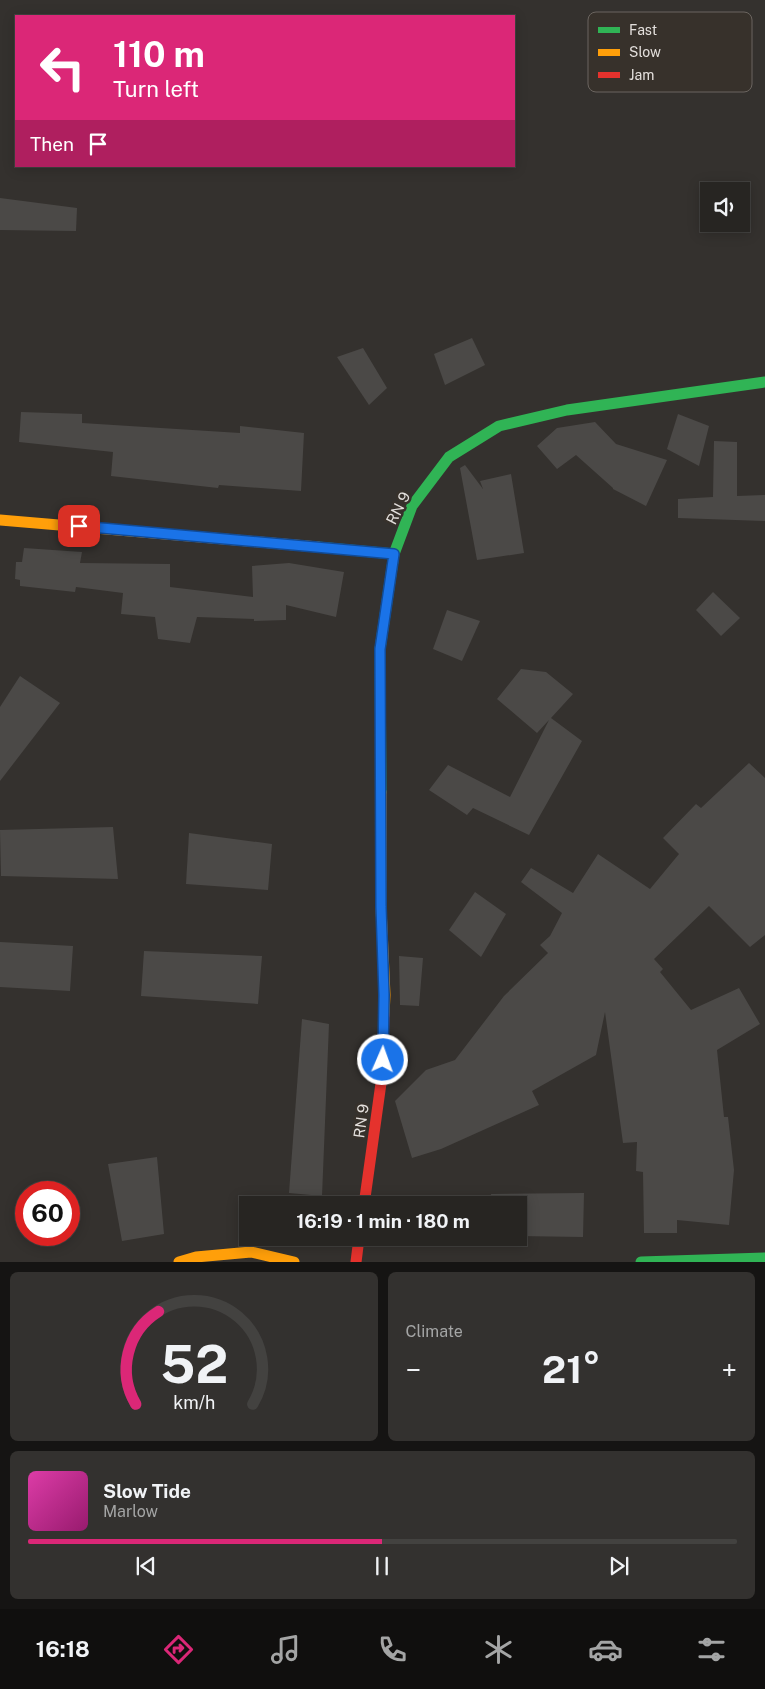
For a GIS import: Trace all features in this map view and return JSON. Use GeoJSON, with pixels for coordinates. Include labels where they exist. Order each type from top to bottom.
{"type":"FeatureCollection","features":[{"type":"Feature","properties":{"kind":"main road","name":"RN 9"},"geometry":{"type":"LineString","coordinates":[[365,1196],[382,1076],[384,995],[381,907],[380,649],[394,554],[412,506],[450,457],[499,426],[567,410],[765,382]]}},
{"type":"Feature","properties":{"kind":"main road"},"geometry":{"type":"LineString","coordinates":[[0,520],[394,554]]}},
{"type":"Feature","properties":{"kind":"main road"},"geometry":{"type":"LineString","coordinates":[[356,1262],[358,1246]]}},
{"type":"Feature","properties":{"kind":"main road"},"geometry":{"type":"LineString","coordinates":[[179,1262],[196,1257],[251,1252],[294,1262]]}},
{"type":"Feature","properties":{"kind":"main road"},"geometry":{"type":"LineString","coordinates":[[641,1262],[765,1258]]}},
{"type":"Feature","properties":{"kind":"building"},"geometry":{"type":"Polygon","coordinates":[[[0,198],[77,208],[76,231],[0,230],[0,198]]]}},
{"type":"Feature","properties":{"kind":"building"},"geometry":{"type":"Polygon","coordinates":[[[472,338],[485,365],[445,385],[434,354],[472,338]]]}},
{"type":"Feature","properties":{"kind":"building"},"geometry":{"type":"Polygon","coordinates":[[[363,348],[387,388],[369,405],[337,357],[363,348]]]}},
{"type":"Feature","properties":{"kind":"building"},"geometry":{"type":"Polygon","coordinates":[[[21,412],[82,414],[82,423],[240,433],[240,426],[304,433],[301,491],[219,485],[218,488],[111,476],[113,452],[19,442],[21,412]]]}},
{"type":"Feature","properties":{"kind":"building"},"geometry":{"type":"Polygon","coordinates":[[[678,414],[709,426],[699,466],[667,449],[678,414]]]}},
{"type":"Feature","properties":{"kind":"building"},"geometry":{"type":"Polygon","coordinates":[[[595,422],[616,444],[667,460],[646,506],[613,489],[576,455],[557,469],[537,446],[557,428],[595,422]]]}},
{"type":"Feature","properties":{"kind":"building"},"geometry":{"type":"Polygon","coordinates":[[[714,441],[737,442],[737,496],[765,495],[765,521],[678,518],[678,499],[713,497],[714,441]]]}},
{"type":"Feature","properties":{"kind":"building"},"geometry":{"type":"Polygon","coordinates":[[[465,465],[483,489],[480,481],[511,474],[524,553],[477,560],[460,468],[465,465]]]}},
{"type":"Feature","properties":{"kind":"building"},"geometry":{"type":"Polygon","coordinates":[[[24,548],[82,552],[80,563],[170,564],[170,587],[253,597],[252,566],[289,563],[344,572],[336,617],[286,605],[286,620],[254,621],[254,619],[197,617],[190,643],[158,639],[155,617],[121,614],[123,593],[76,587],[75,592],[20,586],[20,580],[15,579],[16,562],[22,562],[24,548]]]}},
{"type":"Feature","properties":{"kind":"building"},"geometry":{"type":"Polygon","coordinates":[[[713,592],[740,618],[721,636],[696,610],[713,592]]]}},
{"type":"Feature","properties":{"kind":"building"},"geometry":{"type":"Polygon","coordinates":[[[447,610],[480,621],[462,661],[433,649],[447,610]]]}},
{"type":"Feature","properties":{"kind":"building"},"geometry":{"type":"Polygon","coordinates":[[[521,669],[546,672],[573,694],[551,718],[582,741],[529,835],[473,808],[467,815],[429,790],[448,765],[510,797],[549,720],[537,733],[497,699],[521,669]]]}},
{"type":"Feature","properties":{"kind":"building"},"geometry":{"type":"Polygon","coordinates":[[[20,676],[60,703],[0,781],[0,707],[20,676]]]}},
{"type":"Feature","properties":{"kind":"building"},"geometry":{"type":"Polygon","coordinates":[[[749,763],[765,778],[765,935],[750,947],[709,906],[654,959],[663,969],[660,972],[691,1010],[739,988],[760,1024],[717,1050],[724,1117],[728,1117],[734,1170],[729,1225],[677,1220],[677,1233],[644,1233],[643,1172],[636,1171],[637,1142],[623,1143],[605,1012],[596,1055],[532,1091],[539,1105],[441,1149],[412,1158],[395,1101],[426,1070],[455,1060],[504,996],[548,953],[540,945],[550,936],[562,913],[521,882],[531,868],[573,893],[598,854],[650,889],[679,854],[663,838],[696,804],[701,808],[749,763]]]}},
{"type":"Feature","properties":{"kind":"building"},"geometry":{"type":"Polygon","coordinates":[[[113,827],[118,879],[1,876],[0,830],[113,827]]]}},
{"type":"Feature","properties":{"kind":"building"},"geometry":{"type":"Polygon","coordinates":[[[189,833],[272,844],[268,890],[186,884],[189,833]]]}},
{"type":"Feature","properties":{"kind":"building"},"geometry":{"type":"Polygon","coordinates":[[[475,892],[506,914],[481,957],[449,930],[475,892]]]}},
{"type":"Feature","properties":{"kind":"building"},"geometry":{"type":"Polygon","coordinates":[[[0,942],[73,946],[70,991],[0,987],[0,942]]]}},
{"type":"Feature","properties":{"kind":"building"},"geometry":{"type":"Polygon","coordinates":[[[144,951],[262,956],[258,1004],[141,996],[144,951]]]}},
{"type":"Feature","properties":{"kind":"building"},"geometry":{"type":"Polygon","coordinates":[[[399,956],[423,958],[419,1006],[400,1005],[399,956]]]}},
{"type":"Feature","properties":{"kind":"building"},"geometry":{"type":"Polygon","coordinates":[[[302,1019],[329,1024],[322,1196],[289,1193],[302,1019]]]}},
{"type":"Feature","properties":{"kind":"building"},"geometry":{"type":"Polygon","coordinates":[[[157,1157],[164,1234],[122,1241],[108,1164],[157,1157]]]}},
{"type":"Feature","properties":{"kind":"building"},"geometry":{"type":"Polygon","coordinates":[[[584,1193],[583,1237],[527,1236],[527,1196],[491,1196],[491,1194],[584,1193]]]}},
{"type":"Feature","properties":{"kind":"traffic: fast"},"geometry":{"type":"LineString","coordinates":[[381,792],[380,649],[394,554],[412,506],[449,457],[499,426],[567,410],[765,382]]}},
{"type":"Feature","properties":{"kind":"traffic: fast"},"geometry":{"type":"LineString","coordinates":[[318,547],[394,554]]}},
{"type":"Feature","properties":{"kind":"traffic: fast"},"geometry":{"type":"LineString","coordinates":[[641,1262],[765,1258]]}},
{"type":"Feature","properties":{"kind":"traffic: slow"},"geometry":{"type":"LineString","coordinates":[[0,520],[318,547]]}},
{"type":"Feature","properties":{"kind":"traffic: slow"},"geometry":{"type":"LineString","coordinates":[[381,792],[381,907],[385,995],[384,1015]]}},
{"type":"Feature","properties":{"kind":"traffic: slow"},"geometry":{"type":"LineString","coordinates":[[179,1262],[196,1257],[251,1252],[294,1262]]}},
{"type":"Feature","properties":{"kind":"traffic: jam"},"geometry":{"type":"LineString","coordinates":[[365,1196],[382,1076],[384,1015]]}},
{"type":"Feature","properties":{"kind":"traffic: jam"},"geometry":{"type":"LineString","coordinates":[[356,1262],[358,1246]]}},
{"type":"Feature","properties":{"kind":"route"},"geometry":{"type":"LineString","coordinates":[[79,526],[394,554],[380,649],[383,1060]]}}]}
